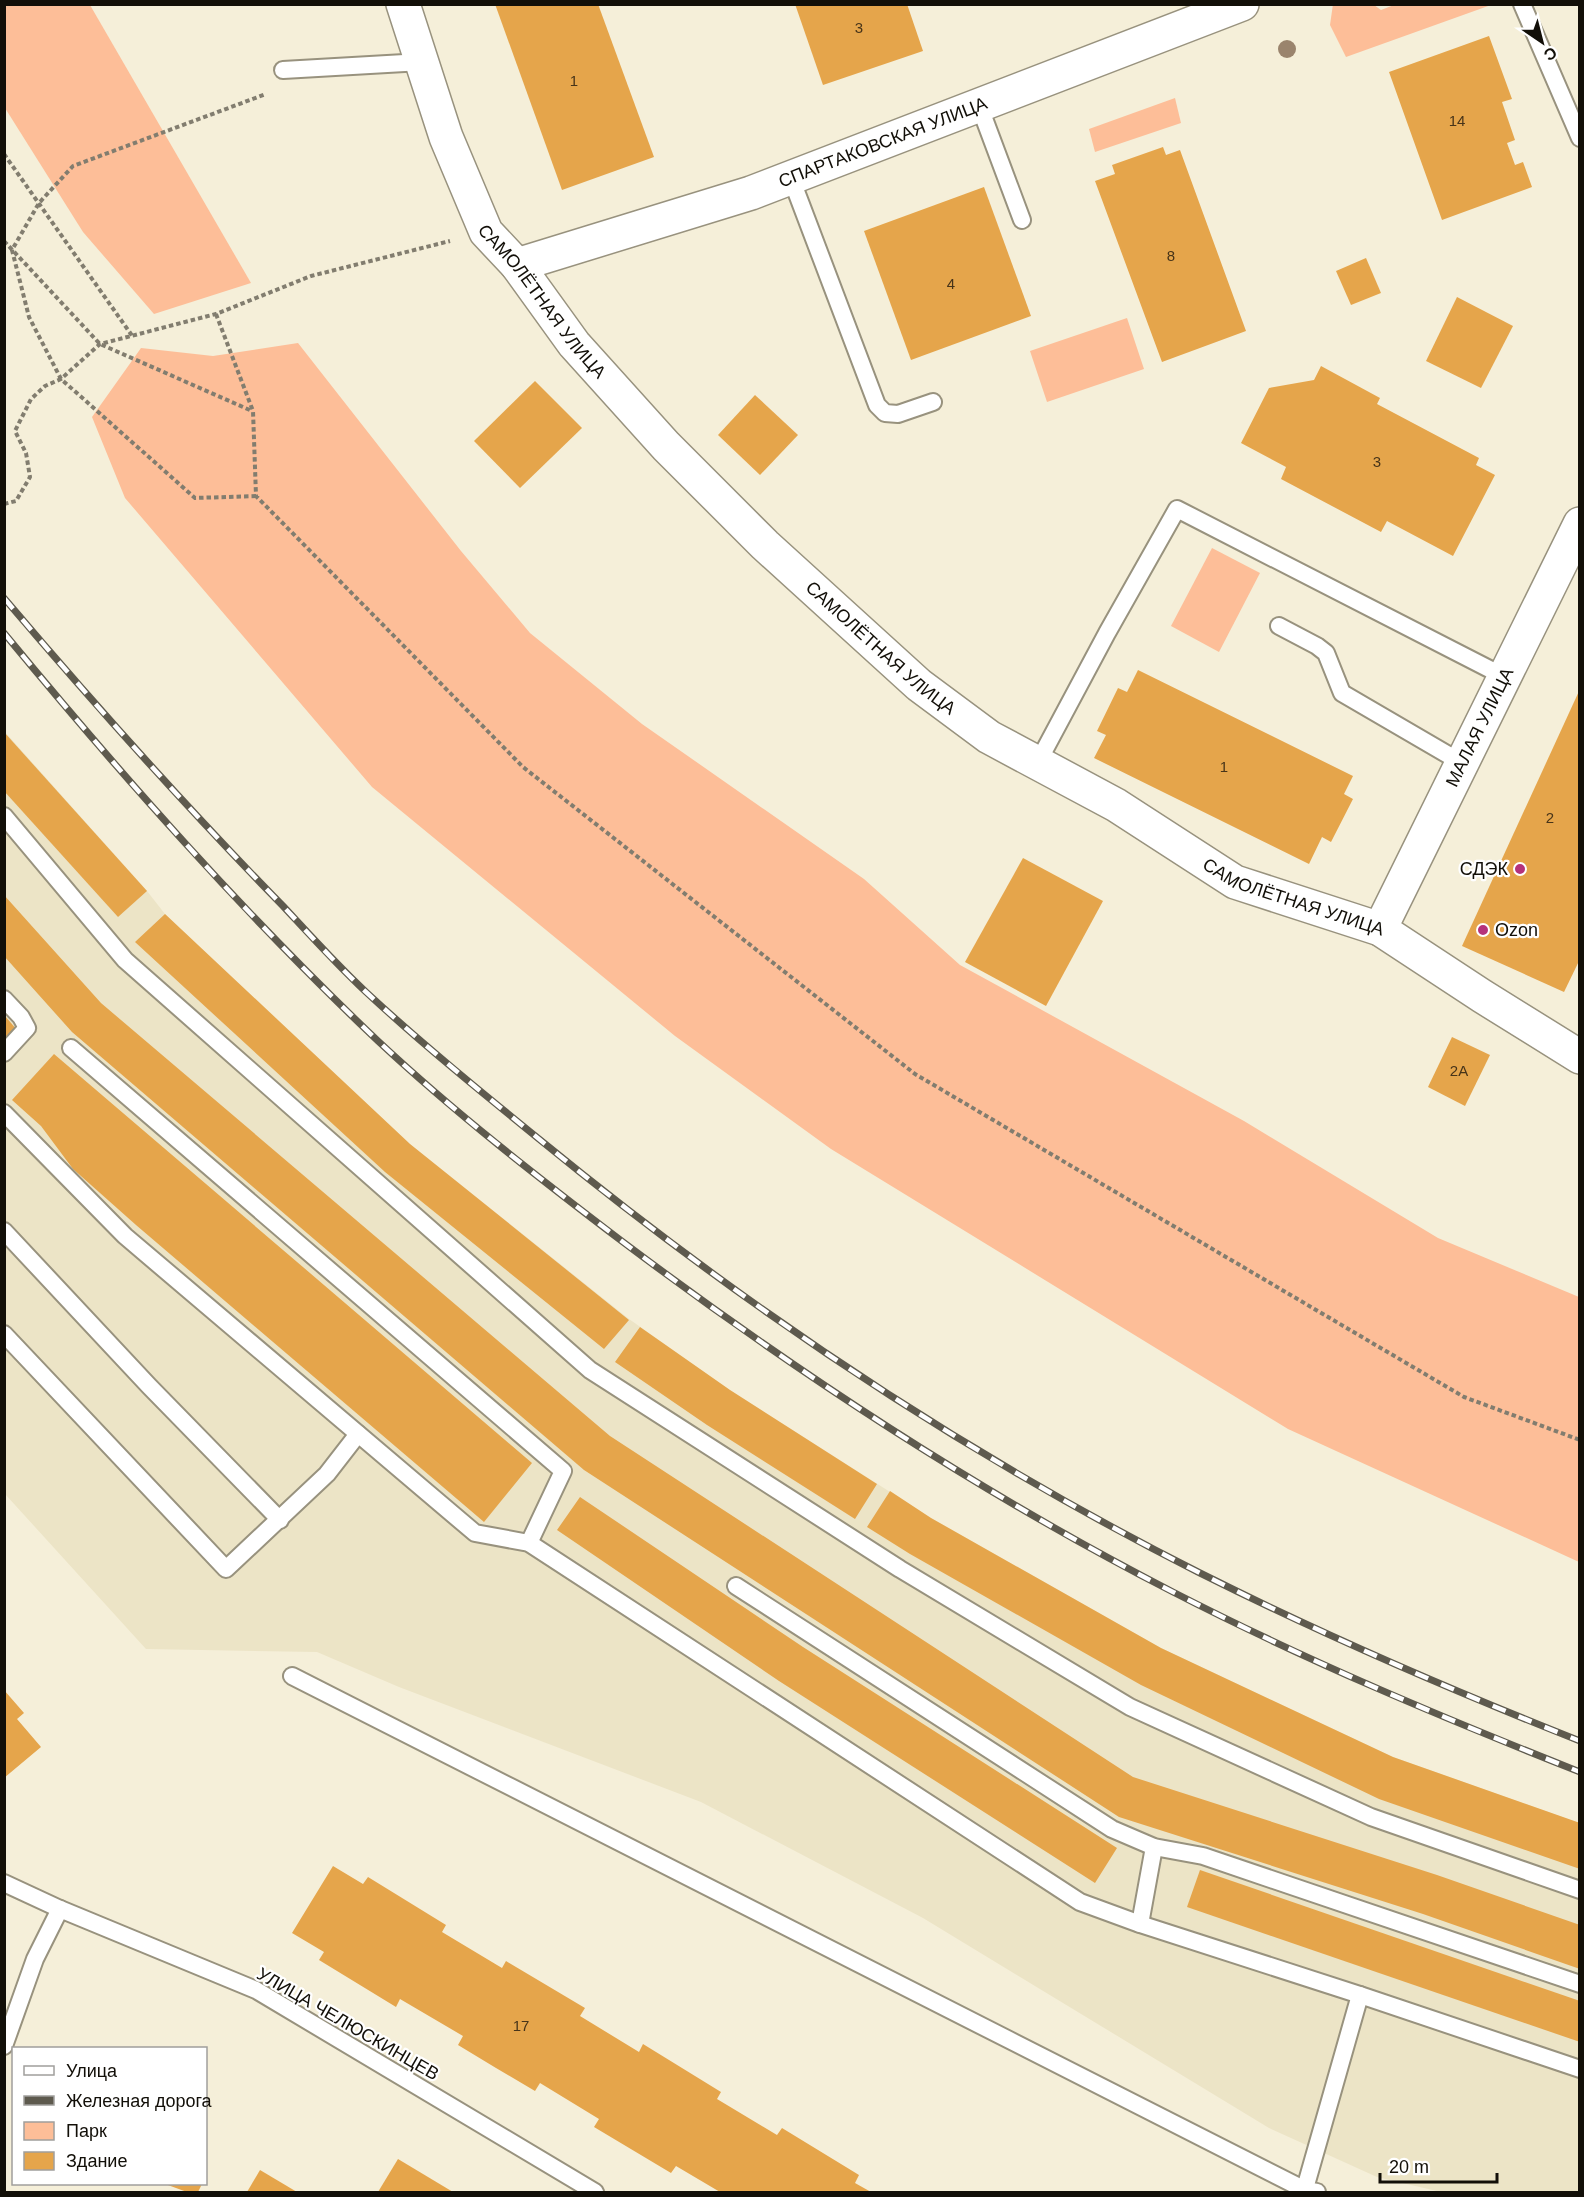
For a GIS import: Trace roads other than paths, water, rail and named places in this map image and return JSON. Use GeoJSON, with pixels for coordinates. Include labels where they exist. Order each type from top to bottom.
{"type":"FeatureCollection","features":[{"type":"Feature","properties":{"kind":"street","name":"САМОЛЁТНАЯ УЛИЦА"},"geometry":{"type":"LineString","coordinates":[[403,4],[446,137],[486,232],[517,266],[574,344],[666,446],[765,545],[919,685],[989,737],[1116,805],[1235,882],[1380,929],[1580,1057]]}},
{"type":"Feature","properties":{"kind":"street","name":"СПАРТАКОВСКАЯ УЛИЦА"},"geometry":{"type":"LineString","coordinates":[[517,266],[751,193],[1235,6]]}},
{"type":"Feature","properties":{"kind":"street","name":"МАЛАЯ УЛИЦА"},"geometry":{"type":"LineString","coordinates":[[1380,929],[1580,524]]}},
{"type":"Feature","properties":{"kind":"lane"},"geometry":{"type":"LineString","coordinates":[[1522,4],[1580,138]]}},
{"type":"Feature","properties":{"kind":"lane"},"geometry":{"type":"LineString","coordinates":[[283,70],[422,62]]}},
{"type":"Feature","properties":{"kind":"lane"},"geometry":{"type":"LineString","coordinates":[[979,105],[1022,220]]}},
{"type":"Feature","properties":{"kind":"lane"},"geometry":{"type":"LineString","coordinates":[[791,178],[877,405],[885,413],[898,414],[933,402]]}},
{"type":"Feature","properties":{"kind":"lane"},"geometry":{"type":"LineString","coordinates":[[1037,764],[1177,509],[1505,677]]}},
{"type":"Feature","properties":{"kind":"lane"},"geometry":{"type":"LineString","coordinates":[[1279,626],[1326,653],[1342,693],[1462,763]]}},
{"type":"Feature","properties":{"kind":"lane"},"geometry":{"type":"LineString","coordinates":[[4,816],[125,960],[590,1370],[900,1569],[1130,1707],[1371,1817],[1580,1890]]}},
{"type":"Feature","properties":{"kind":"lane"},"geometry":{"type":"LineString","coordinates":[[4,999],[21,1017],[27,1028],[4,1053]]}},
{"type":"Feature","properties":{"kind":"lane"},"geometry":{"type":"LineString","coordinates":[[71,1048],[563,1471],[529,1543]]}},
{"type":"Feature","properties":{"kind":"lane"},"geometry":{"type":"LineString","coordinates":[[4,1113],[125,1236],[475,1533],[529,1543],[1080,1902],[1140,1924],[1580,2069]]}},
{"type":"Feature","properties":{"kind":"lane"},"geometry":{"type":"LineString","coordinates":[[4,1231],[149,1386],[280,1520]]}},
{"type":"Feature","properties":{"kind":"lane"},"geometry":{"type":"LineString","coordinates":[[4,1334],[226,1569],[327,1474],[358,1434]]}},
{"type":"Feature","properties":{"kind":"lane"},"geometry":{"type":"LineString","coordinates":[[736,1586],[1112,1829],[1154,1847],[1203,1856],[1580,1984]]}},
{"type":"Feature","properties":{"kind":"lane"},"geometry":{"type":"LineString","coordinates":[[292,1676],[1308,2192],[1360,1995]]}},
{"type":"Feature","properties":{"kind":"lane"},"geometry":{"type":"LineString","coordinates":[[1140,1924],[1154,1847]]}},
{"type":"Feature","properties":{"kind":"lane","name":"УЛИЦА ЧЕЛЮСКИНЦЕВ"},"geometry":{"type":"LineString","coordinates":[[4,1883],[255,1990],[595,2193]]}},
{"type":"Feature","properties":{"kind":"lane"},"geometry":{"type":"LineString","coordinates":[[4,2046],[36,1959],[60,1908]]}},
{"type":"Feature","properties":{"kind":"railway"},"geometry":{"type":"LineString","coordinates":[[4,598],[176,793],[355,982],[451,1067],[616,1201],[695,1261],[858,1374],[941,1427],[1112,1527],[1200,1573],[1341,1640],[1580,1741]]}},
{"type":"Feature","properties":{"kind":"railway"},"geometry":{"type":"LineString","coordinates":[[4,633],[185,843],[328,993],[437,1094],[592,1218],[688,1290],[890,1429],[1101,1554],[1223,1617],[1323,1664],[1425,1709],[1580,1772]]}},
{"type":"Feature","properties":{"kind":"place","name":"СДЭК"},"geometry":{"type":"Point","coordinates":[1520,869]}},
{"type":"Feature","properties":{"kind":"place","name":"Ozon"},"geometry":{"type":"Point","coordinates":[1483,930]}}]}
